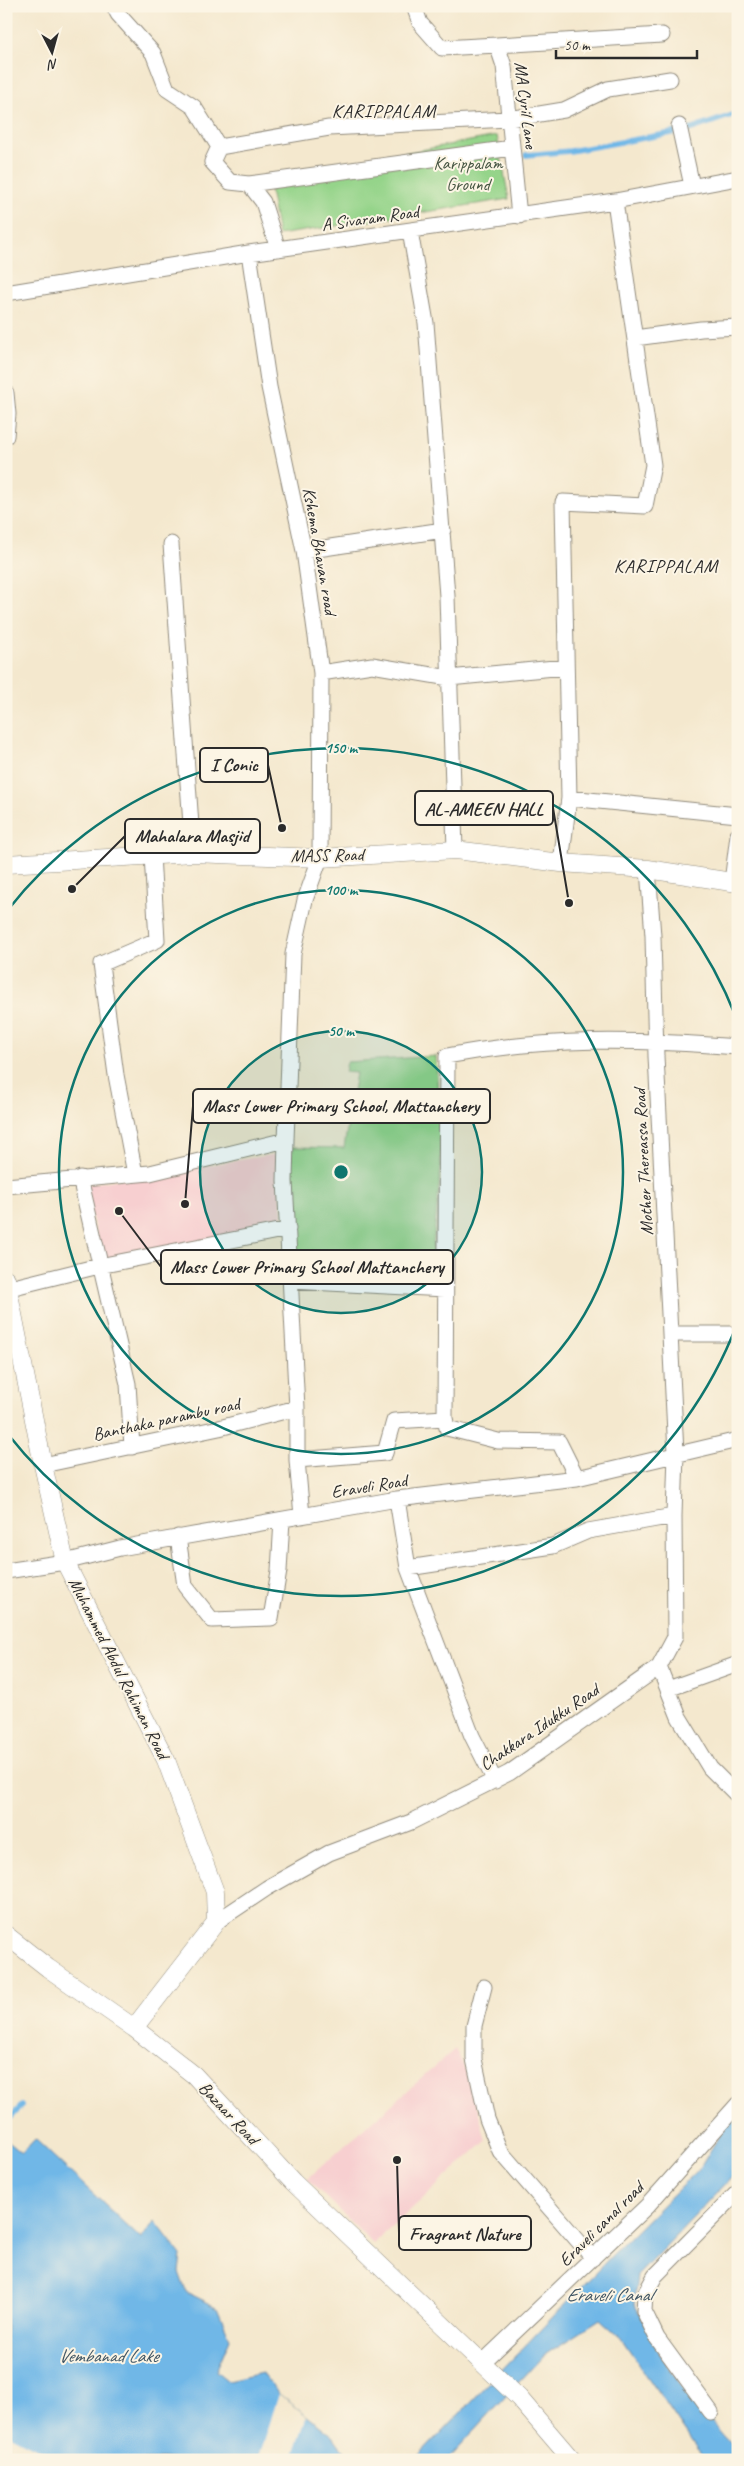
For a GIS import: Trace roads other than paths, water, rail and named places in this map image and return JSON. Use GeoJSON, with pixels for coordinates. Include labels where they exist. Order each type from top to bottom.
{"type":"FeatureCollection","features":[{"type":"Feature","properties":{"kind":"street"},"geometry":{"type":"LineString","coordinates":[[114,6],[118,14],[153,53],[167,89],[194,108],[219,147]]}},
{"type":"Feature","properties":{"kind":"street","name":"MA Cyril Lane"},"geometry":{"type":"LineString","coordinates":[[414,6],[420,23],[442,48],[497,45],[504,66],[519,216]]}},
{"type":"Feature","properties":{"kind":"street"},"geometry":{"type":"LineString","coordinates":[[497,45],[662,35]]}},
{"type":"Feature","properties":{"kind":"street"},"geometry":{"type":"LineString","coordinates":[[219,147],[329,128],[509,119],[564,110],[608,89],[670,79]]}},
{"type":"Feature","properties":{"kind":"street"},"geometry":{"type":"LineString","coordinates":[[680,132],[692,186]]}},
{"type":"Feature","properties":{"kind":"street"},"geometry":{"type":"LineString","coordinates":[[219,147],[212,162],[230,182],[249,184],[512,148]]}},
{"type":"Feature","properties":{"kind":"street","name":"A Sivaram Road"},"geometry":{"type":"LineString","coordinates":[[6,293],[250,253],[615,201],[738,178]]}},
{"type":"Feature","properties":{"kind":"street"},"geometry":{"type":"LineString","coordinates":[[249,184],[263,202],[278,249]]}},
{"type":"Feature","properties":{"kind":"street"},"geometry":{"type":"LineString","coordinates":[[561,863],[569,798],[563,502],[645,506],[652,465],[615,201]]}},
{"type":"Feature","properties":{"kind":"street"},"geometry":{"type":"LineString","coordinates":[[410,231],[426,323],[443,530],[447,596],[454,850]]}},
{"type":"Feature","properties":{"kind":"street","name":"Kshema Bhavan road"},"geometry":{"type":"LineString","coordinates":[[250,253],[269,387],[304,551],[321,673],[320,858],[305,900],[293,954],[286,1140],[290,1281],[297,1408],[297,1460],[302,1516]]}},
{"type":"Feature","properties":{"kind":"street"},"geometry":{"type":"LineString","coordinates":[[634,338],[701,329],[738,327]]}},
{"type":"Feature","properties":{"kind":"street"},"geometry":{"type":"LineString","coordinates":[[6,393],[6,436]]}},
{"type":"Feature","properties":{"kind":"street"},"geometry":{"type":"LineString","coordinates":[[304,551],[443,530]]}},
{"type":"Feature","properties":{"kind":"street"},"geometry":{"type":"LineString","coordinates":[[171,544],[193,853]]}},
{"type":"Feature","properties":{"kind":"street"},"geometry":{"type":"LineString","coordinates":[[321,673],[372,665],[448,678],[565,667]]}},
{"type":"Feature","properties":{"kind":"street"},"geometry":{"type":"LineString","coordinates":[[569,798],[738,815]]}},
{"type":"Feature","properties":{"kind":"street"},"geometry":{"type":"LineString","coordinates":[[735,882],[738,835]]}},
{"type":"Feature","properties":{"kind":"street","name":"MASS Road"},"geometry":{"type":"LineString","coordinates":[[6,864],[193,853],[320,858],[454,850],[561,863],[648,869],[735,882]]}},
{"type":"Feature","properties":{"kind":"street"},"geometry":{"type":"LineString","coordinates":[[134,1174],[116,1075],[101,964],[157,940],[152,855]]}},
{"type":"Feature","properties":{"kind":"street","name":"Mother Thereassa Road"},"geometry":{"type":"LineString","coordinates":[[648,869],[653,936],[656,1041],[676,1453]]}},
{"type":"Feature","properties":{"kind":"street"},"geometry":{"type":"LineString","coordinates":[[576,1478],[559,1442],[498,1441],[447,1428],[445,1418],[445,1290],[447,1056],[485,1049],[575,1040],[656,1041],[738,1048]]}},
{"type":"Feature","properties":{"kind":"street"},"geometry":{"type":"LineString","coordinates":[[6,1186],[150,1173],[286,1140]]}},
{"type":"Feature","properties":{"kind":"street"},"geometry":{"type":"LineString","coordinates":[[80,1178],[128,1384],[132,1447]]}},
{"type":"Feature","properties":{"kind":"street"},"geometry":{"type":"LineString","coordinates":[[7,1286],[288,1229]]}},
{"type":"Feature","properties":{"kind":"street"},"geometry":{"type":"LineString","coordinates":[[290,1281],[445,1290]]}},
{"type":"Feature","properties":{"kind":"street","name":"Muhammed Abdul Rahiman Road"},"geometry":{"type":"LineString","coordinates":[[7,1286],[43,1465],[65,1562],[166,1760],[215,1892],[216,1922]]}},
{"type":"Feature","properties":{"kind":"street"},"geometry":{"type":"LineString","coordinates":[[670,1334],[738,1334]]}},
{"type":"Feature","properties":{"kind":"street","name":"Banthaka parambu road"},"geometry":{"type":"LineString","coordinates":[[43,1465],[132,1447],[297,1408]]}},
{"type":"Feature","properties":{"kind":"street"},"geometry":{"type":"LineString","coordinates":[[297,1460],[385,1453],[394,1420],[445,1418]]}},
{"type":"Feature","properties":{"kind":"street","name":"Eraveli Road"},"geometry":{"type":"LineString","coordinates":[[6,1571],[65,1562],[120,1548],[178,1537],[397,1499],[576,1478],[676,1453],[738,1440]]}},
{"type":"Feature","properties":{"kind":"street","name":"Chakkara Idukku Road"},"geometry":{"type":"LineString","coordinates":[[216,1922],[267,1888],[329,1853],[411,1822],[495,1780],[659,1667],[675,1637],[674,1516],[676,1453]]}},
{"type":"Feature","properties":{"kind":"street"},"geometry":{"type":"LineString","coordinates":[[397,1499],[408,1568],[472,1736],[495,1780]]}},
{"type":"Feature","properties":{"kind":"street"},"geometry":{"type":"LineString","coordinates":[[408,1568],[553,1546],[588,1531],[674,1516]]}},
{"type":"Feature","properties":{"kind":"street"},"geometry":{"type":"LineString","coordinates":[[178,1537],[185,1586],[212,1620],[272,1618],[279,1572],[282,1520]]}},
{"type":"Feature","properties":{"kind":"street"},"geometry":{"type":"LineString","coordinates":[[668,1690],[738,1664]]}},
{"type":"Feature","properties":{"kind":"street"},"geometry":{"type":"LineString","coordinates":[[659,1667],[679,1717],[710,1768],[738,1796]]}},
{"type":"Feature","properties":{"kind":"street"},"geometry":{"type":"LineString","coordinates":[[134,2028],[216,1922]]}},
{"type":"Feature","properties":{"kind":"street","name":"Bazaar Road"},"geometry":{"type":"LineString","coordinates":[[6,1935],[48,1968],[134,2028],[194,2076],[293,2182],[519,2398],[572,2460]]}},
{"type":"Feature","properties":{"kind":"street"},"geometry":{"type":"LineString","coordinates":[[484,1987],[474,2026],[474,2059],[487,2119],[500,2151],[594,2258]]}},
{"type":"Feature","properties":{"kind":"street","name":"Eraveli canal road"},"geometry":{"type":"LineString","coordinates":[[487,2368],[594,2258],[648,2206],[738,2104]]}},
{"type":"Feature","properties":{"kind":"street"},"geometry":{"type":"LineString","coordinates":[[712,2412],[657,2338],[644,2312],[645,2294],[655,2276],[738,2192]]}},
{"type":"Feature","properties":{"kind":"water","name":"Eraveli Canal"},"geometry":{"type":"Polygon","coordinates":[[[738,2104],[738,2171],[637,2276],[634,2303],[660,2354],[686,2393],[738,2452],[738,2460],[707,2460],[697,2449],[621,2338],[600,2319],[543,2356],[447,2460],[415,2460],[622,2245],[700,2168],[738,2104]]]}},
{"type":"Feature","properties":{"kind":"water","name":"Vembanad Lake"},"geometry":{"type":"Polygon","coordinates":[[[35,2139],[141,2239],[155,2221],[181,2255],[179,2272],[186,2292],[217,2307],[230,2338],[216,2371],[228,2381],[262,2373],[279,2394],[333,2436],[350,2460],[6,2460],[6,2140],[22,2153],[35,2139]]]}},
{"type":"Feature","properties":{"kind":"waterway"},"geometry":{"type":"LineString","coordinates":[[526,155],[570,151],[689,130],[738,113]]}},
{"type":"Feature","properties":{"kind":"waterway"},"geometry":{"type":"LineString","coordinates":[[6,2122],[22,2106]]}},
{"type":"Feature","properties":{"kind":"place","name":"I Conic"},"geometry":{"type":"Point","coordinates":[282,828]}},
{"type":"Feature","properties":{"kind":"place","name":"Mahalara Masjid"},"geometry":{"type":"Point","coordinates":[72,889]}},
{"type":"Feature","properties":{"kind":"place","name":"AL-AMEEN HALL"},"geometry":{"type":"Point","coordinates":[569,903]}},
{"type":"Feature","properties":{"kind":"place","name":"Mass Lower Primary School, Mattanchery"},"geometry":{"type":"Point","coordinates":[185,1204]}},
{"type":"Feature","properties":{"kind":"place","name":"Mass Lower Primary School Mattanchery"},"geometry":{"type":"Point","coordinates":[119,1211]}},
{"type":"Feature","properties":{"kind":"place","name":"Fragrant Nature"},"geometry":{"type":"Point","coordinates":[397,2160]}},
{"type":"Feature","properties":{"kind":"district","name":"KARIPPALAM"},"geometry":{"type":"Point","coordinates":[384,111]}},
{"type":"Feature","properties":{"kind":"district","name":"KARIPPALAM"},"geometry":{"type":"Point","coordinates":[666,566]}},
{"type":"Feature","properties":{"kind":"park label","name":"Karippalam Ground"},"geometry":{"type":"Point","coordinates":[468,173]}}]}
